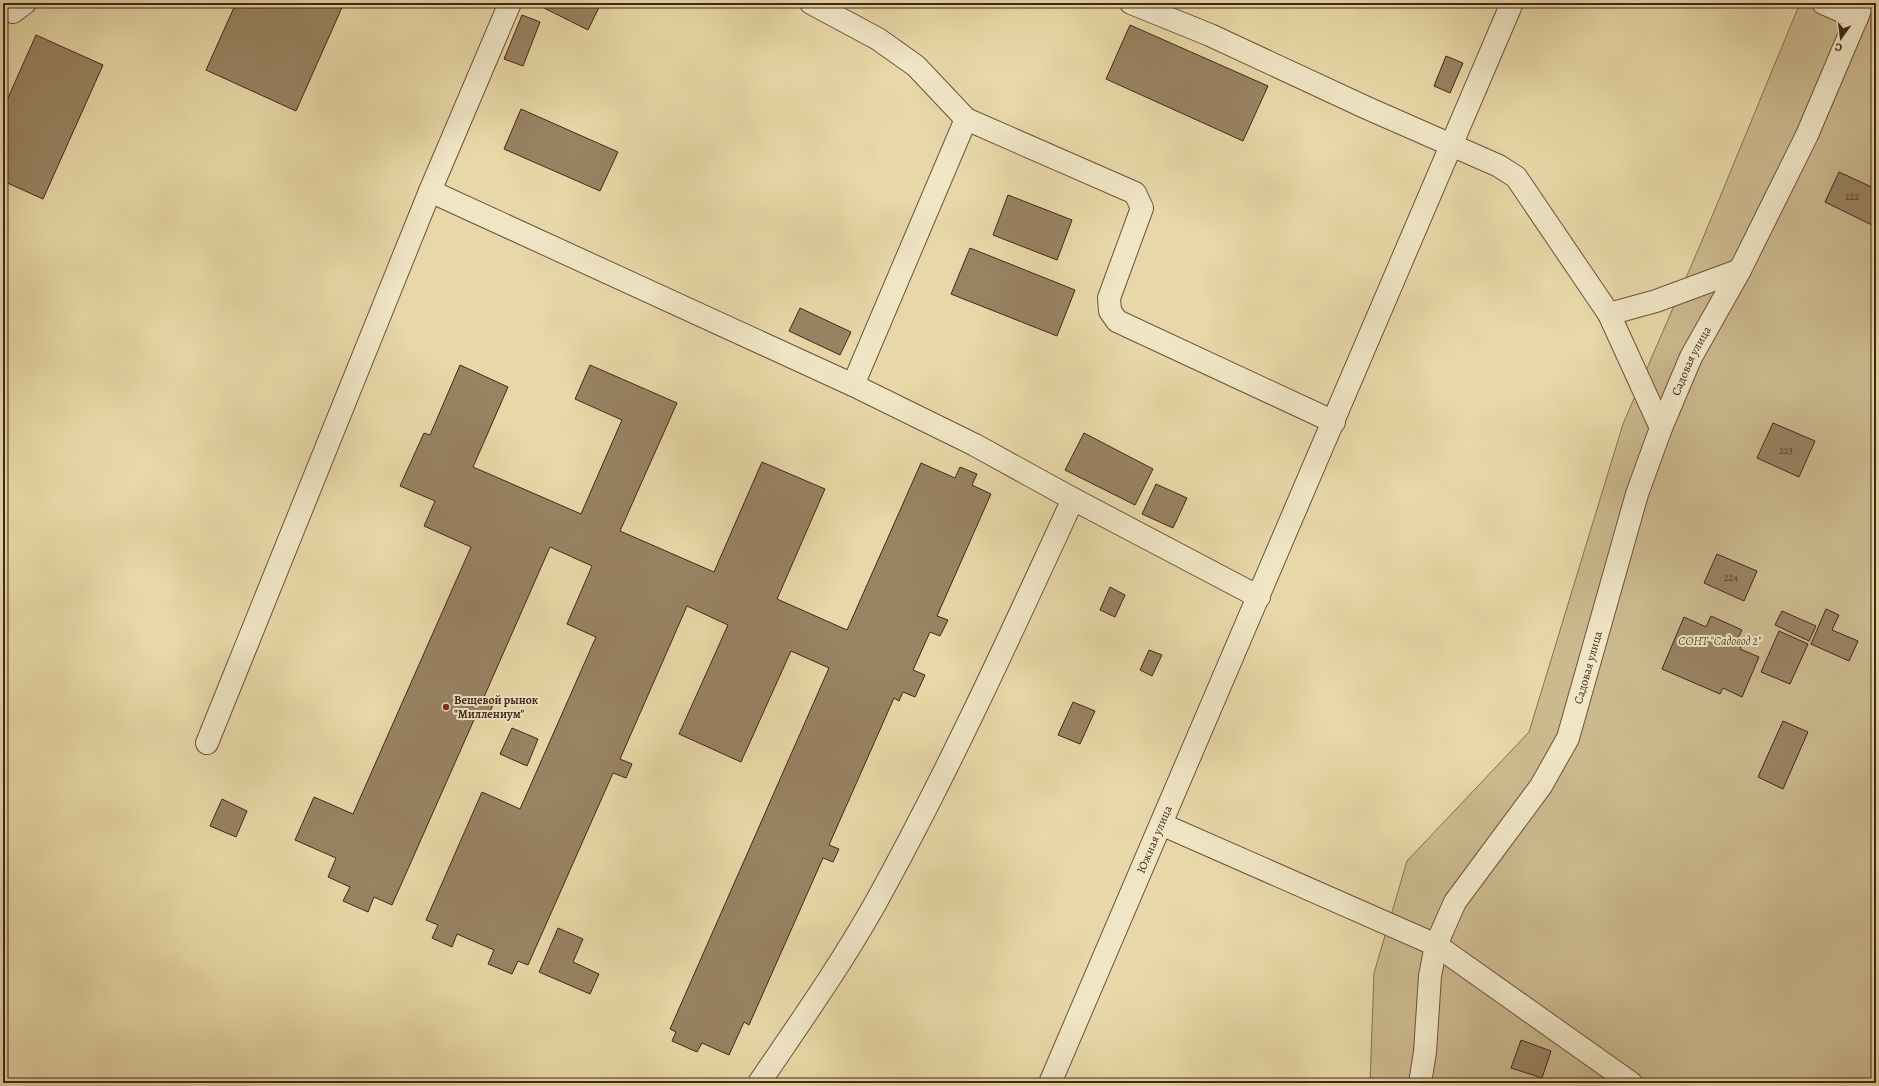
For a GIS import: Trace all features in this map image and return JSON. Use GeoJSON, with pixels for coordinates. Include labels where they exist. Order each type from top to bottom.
{"type":"FeatureCollection","features":[{"type":"Feature","properties":{"kind":"street"},"geometry":{"type":"LineString","coordinates":[[207,743],[430,191],[510,3]]}},
{"type":"Feature","properties":{"kind":"street"},"geometry":{"type":"LineString","coordinates":[[810,3],[878,39],[916,66],[966,119],[1135,192],[1142,208],[1108,298],[1110,311],[1117,321],[1334,422]]}},
{"type":"Feature","properties":{"kind":"street"},"geometry":{"type":"LineString","coordinates":[[1131,3],[1210,35],[1451,146],[1499,166],[1516,177],[1609,314],[1661,428]]}},
{"type":"Feature","properties":{"kind":"street","name":"Южная улица"},"geometry":{"type":"LineString","coordinates":[[1050,1083],[1512,3]]}},
{"type":"Feature","properties":{"kind":"street"},"geometry":{"type":"LineString","coordinates":[[1823,3],[1860,11]]}},
{"type":"Feature","properties":{"kind":"street","name":"Садовая улица"},"geometry":{"type":"LineString","coordinates":[[1420,1083],[1425,1052],[1430,976],[1436,945],[1455,902],[1541,786],[1568,738],[1637,494],[1661,428],[1691,357],[1740,270],[1807,135],[1860,11]]}},
{"type":"Feature","properties":{"kind":"street"},"geometry":{"type":"LineString","coordinates":[[853,385],[966,119]]}},
{"type":"Feature","properties":{"kind":"street"},"geometry":{"type":"LineString","coordinates":[[430,191],[853,385],[975,445],[1073,499],[1259,597]]}},
{"type":"Feature","properties":{"kind":"street"},"geometry":{"type":"LineString","coordinates":[[1609,314],[1656,301],[1740,270]]}},
{"type":"Feature","properties":{"kind":"street"},"geometry":{"type":"LineString","coordinates":[[759,1083],[809,1009],[874,904],[969,725],[1073,499]]}},
{"type":"Feature","properties":{"kind":"street"},"geometry":{"type":"LineString","coordinates":[[1161,824],[1436,945],[1631,1083]]}},
{"type":"Feature","properties":{"kind":"green space","name":"СОНТ \"Садовод 2\""},"geometry":{"type":"Polygon","coordinates":[[[1800,3],[1876,3],[1876,1083],[1370,1083],[1374,973],[1407,861],[1529,732],[1623,424],[1701,243],[1800,3]]]}},
{"type":"Feature","properties":{"kind":"building"},"geometry":{"type":"Polygon","coordinates":[[[236,3],[344,3],[296,111],[206,70],[236,3]]]}},
{"type":"Feature","properties":{"kind":"building"},"geometry":{"type":"Polygon","coordinates":[[[534,3],[601,3],[588,30],[534,3]]]}},
{"type":"Feature","properties":{"kind":"building"},"geometry":{"type":"Polygon","coordinates":[[[522,15],[540,22],[523,66],[504,59],[522,15]]]}},
{"type":"Feature","properties":{"kind":"building"},"geometry":{"type":"Polygon","coordinates":[[[1130,25],[1268,86],[1243,141],[1106,79],[1130,25]]]}},
{"type":"Feature","properties":{"kind":"building"},"geometry":{"type":"Polygon","coordinates":[[[36,35],[103,65],[43,199],[3,181],[3,109],[36,35]]]}},
{"type":"Feature","properties":{"kind":"building"},"geometry":{"type":"Polygon","coordinates":[[[1446,56],[1463,63],[1450,93],[1434,86],[1446,56]]]}},
{"type":"Feature","properties":{"kind":"building"},"geometry":{"type":"Polygon","coordinates":[[[521,109],[618,152],[600,191],[504,149],[521,109]]]}},
{"type":"Feature","properties":{"kind":"building"},"geometry":{"type":"Polygon","coordinates":[[[1839,172],[1876,189],[1876,227],[1825,202],[1839,172]]]}},
{"type":"Feature","properties":{"kind":"building"},"geometry":{"type":"Polygon","coordinates":[[[1008,195],[1072,220],[1057,260],[993,235],[1008,195]]]}},
{"type":"Feature","properties":{"kind":"building"},"geometry":{"type":"Polygon","coordinates":[[[970,248],[1075,290],[1057,336],[951,294],[970,248]]]}},
{"type":"Feature","properties":{"kind":"building"},"geometry":{"type":"Polygon","coordinates":[[[800,308],[851,332],[840,355],[789,331],[800,308]]]}},
{"type":"Feature","properties":{"kind":"building","name":"Вещевой рынок \"Миллениум\""},"geometry":{"type":"Polygon","coordinates":[[[460,365],[508,387],[473,467],[581,514],[622,420],[575,399],[590,365],[677,403],[620,531],[714,572],[762,462],[825,489],[777,599],[847,630],[921,463],[955,478],[960,467],[977,474],[972,485],[991,494],[937,616],[948,620],[940,636],[930,632],[913,670],[925,675],[915,697],[903,692],[899,701],[894,698],[829,845],[839,849],[833,862],[823,858],[749,1025],[744,1022],[729,1055],[702,1043],[697,1052],[672,1041],[676,1032],[670,1029],[829,668],[791,651],[741,762],[679,734],[728,625],[687,606],[620,759],[632,764],[626,778],[613,773],[528,965],[518,961],[512,974],[488,964],[494,950],[457,934],[452,947],[432,938],[438,925],[426,920],[482,792],[520,809],[596,637],[567,624],[592,566],[550,547],[484,697],[494,702],[488,717],[477,713],[392,905],[374,897],[368,912],[343,901],[350,887],[328,877],[336,858],[295,840],[314,797],[353,814],[471,547],[424,526],[435,501],[400,486],[424,433],[430,435],[460,365]]]}},
{"type":"Feature","properties":{"kind":"building"},"geometry":{"type":"Polygon","coordinates":[[[1773,423],[1815,441],[1799,477],[1757,458],[1773,423]]]}},
{"type":"Feature","properties":{"kind":"building"},"geometry":{"type":"Polygon","coordinates":[[[1084,433],[1153,469],[1135,505],[1065,470],[1084,433]]]}},
{"type":"Feature","properties":{"kind":"building"},"geometry":{"type":"Polygon","coordinates":[[[1156,484],[1187,498],[1173,528],[1142,514],[1156,484]]]}},
{"type":"Feature","properties":{"kind":"building"},"geometry":{"type":"Polygon","coordinates":[[[1717,554],[1757,571],[1744,601],[1704,583],[1717,554]]]}},
{"type":"Feature","properties":{"kind":"building"},"geometry":{"type":"Polygon","coordinates":[[[1110,587],[1125,595],[1115,617],[1100,610],[1110,587]]]}},
{"type":"Feature","properties":{"kind":"building"},"geometry":{"type":"Polygon","coordinates":[[[1826,609],[1839,615],[1832,630],[1858,641],[1849,661],[1811,644],[1826,609]]]}},
{"type":"Feature","properties":{"kind":"building"},"geometry":{"type":"Polygon","coordinates":[[[1782,611],[1816,626],[1809,641],[1775,625],[1782,611]]]}},
{"type":"Feature","properties":{"kind":"building"},"geometry":{"type":"Polygon","coordinates":[[[1711,616],[1742,630],[1737,640],[1743,643],[1740,649],[1759,657],[1742,697],[1723,688],[1720,694],[1662,669],[1684,617],[1706,627],[1711,616]]]}},
{"type":"Feature","properties":{"kind":"building"},"geometry":{"type":"Polygon","coordinates":[[[1779,631],[1808,644],[1790,684],[1761,672],[1779,631]]]}},
{"type":"Feature","properties":{"kind":"building"},"geometry":{"type":"Polygon","coordinates":[[[1149,650],[1162,655],[1152,676],[1140,670],[1149,650]]]}},
{"type":"Feature","properties":{"kind":"building"},"geometry":{"type":"Polygon","coordinates":[[[1073,702],[1095,711],[1080,744],[1058,735],[1073,702]]]}},
{"type":"Feature","properties":{"kind":"building"},"geometry":{"type":"Polygon","coordinates":[[[1783,721],[1808,732],[1783,789],[1758,777],[1783,721]]]}},
{"type":"Feature","properties":{"kind":"building"},"geometry":{"type":"Polygon","coordinates":[[[512,728],[538,739],[527,766],[500,754],[512,728]]]}},
{"type":"Feature","properties":{"kind":"building"},"geometry":{"type":"Polygon","coordinates":[[[222,799],[247,811],[236,837],[210,826],[222,799]]]}},
{"type":"Feature","properties":{"kind":"building"},"geometry":{"type":"Polygon","coordinates":[[[558,928],[583,939],[573,962],[599,974],[590,994],[539,972],[558,928]]]}},
{"type":"Feature","properties":{"kind":"building"},"geometry":{"type":"Polygon","coordinates":[[[1521,1040],[1551,1051],[1542,1078],[1511,1068],[1521,1040]]]}},
{"type":"Feature","properties":{"kind":"place","name":"Вещевой рынок \"Миллениум\""},"geometry":{"type":"Point","coordinates":[446,707]}}]}
